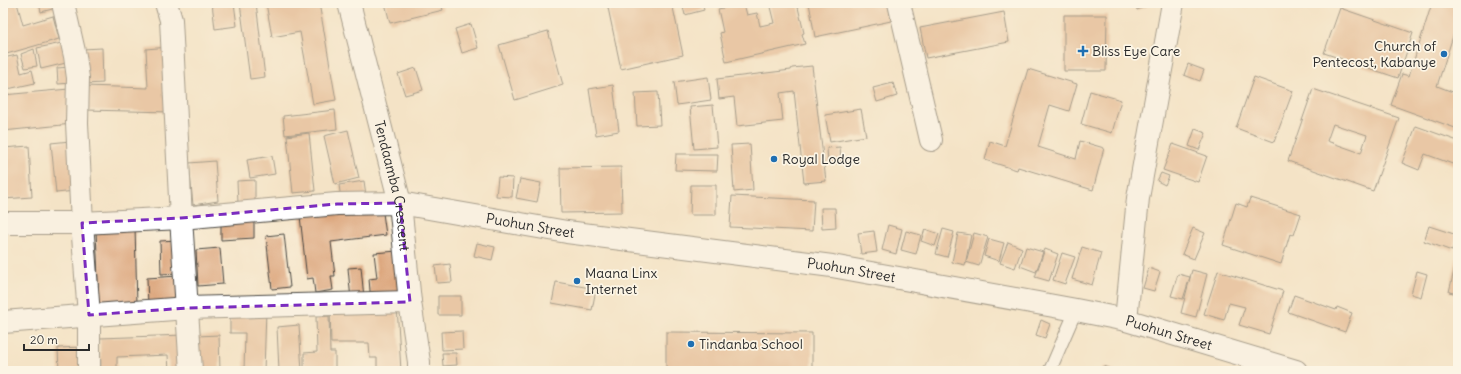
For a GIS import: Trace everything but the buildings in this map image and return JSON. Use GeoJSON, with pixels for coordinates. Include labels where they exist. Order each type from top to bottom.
{"type":"FeatureCollection","features":[{"type":"Feature","properties":{"kind":"street"},"geometry":{"type":"LineString","coordinates":[[63,3],[75,56],[78,78],[77,123],[82,223],[89,315],[90,371]]}},
{"type":"Feature","properties":{"kind":"street"},"geometry":{"type":"LineString","coordinates":[[166,3],[171,20],[181,218],[191,371]]}},
{"type":"Feature","properties":{"kind":"street","name":"Tendaamba Crescent"},"geometry":{"type":"LineString","coordinates":[[349,3],[400,203],[419,371]]}},
{"type":"Feature","properties":{"kind":"street"},"geometry":{"type":"LineString","coordinates":[[899,3],[931,140]]}},
{"type":"Feature","properties":{"kind":"street"},"geometry":{"type":"LineString","coordinates":[[1126,320],[1138,198],[1173,3]]}},
{"type":"Feature","properties":{"kind":"street","name":"Puohun Street"},"geometry":{"type":"LineString","coordinates":[[3,223],[82,223],[181,218],[337,204],[400,203],[567,232],[832,266],[1076,310],[1126,320],[1296,371]]}},
{"type":"Feature","properties":{"kind":"street"},"geometry":{"type":"LineString","coordinates":[[3,322],[187,308],[410,302]]}},
{"type":"Feature","properties":{"kind":"lane"},"geometry":{"type":"LineString","coordinates":[[1049,371],[1076,310]]}},
{"type":"Feature","properties":{"kind":"highlighted area"},"geometry":{"type":"Polygon","coordinates":[[[400,203],[410,302],[187,308],[89,315],[82,223],[181,218],[337,204],[400,203]]]}},
{"type":"Feature","properties":{"kind":"place","name":"Bliss Eye Care"},"geometry":{"type":"Point","coordinates":[1083,51]}},
{"type":"Feature","properties":{"kind":"place","name":"Church of Pentecost, Kabanye"},"geometry":{"type":"Point","coordinates":[1444,54]}},
{"type":"Feature","properties":{"kind":"place","name":"Royal Lodge"},"geometry":{"type":"Point","coordinates":[774,159]}},
{"type":"Feature","properties":{"kind":"place","name":"Maana Linx Internet"},"geometry":{"type":"Point","coordinates":[577,281]}},
{"type":"Feature","properties":{"kind":"place","name":"Tindanba School"},"geometry":{"type":"Point","coordinates":[691,344]}}]}
